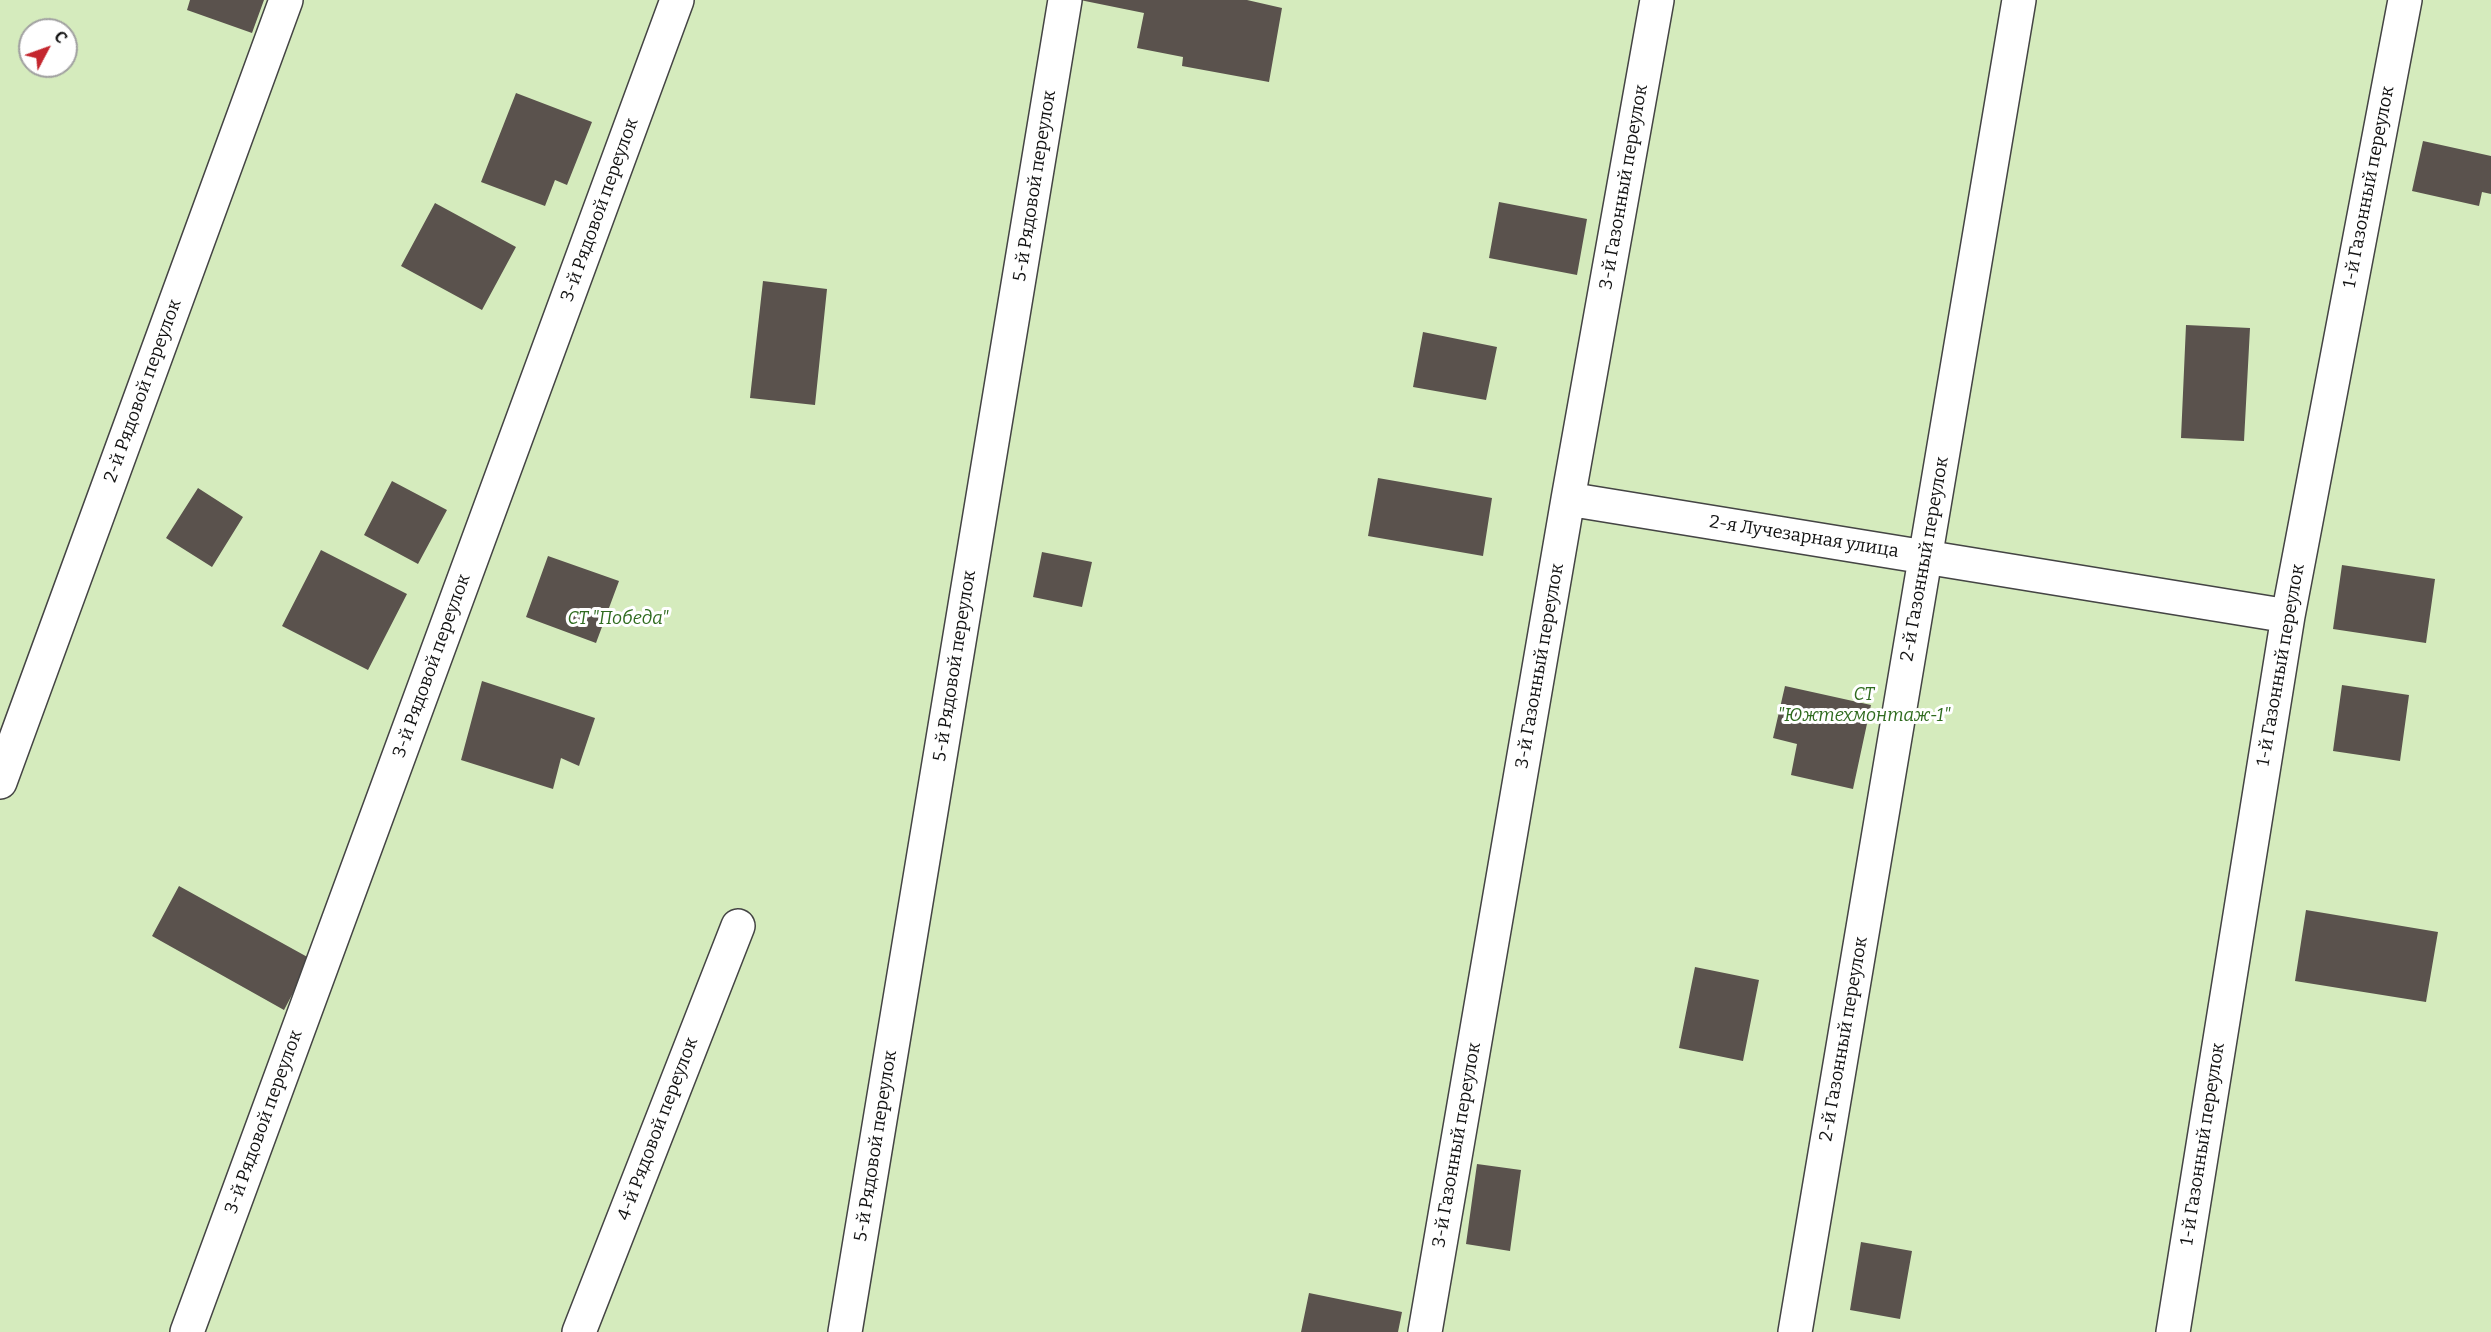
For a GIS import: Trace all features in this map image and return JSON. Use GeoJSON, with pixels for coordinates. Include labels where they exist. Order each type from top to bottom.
{"type":"FeatureCollection","features":[{"type":"Feature","properties":{"kind":"lane","name":"2-й Рядовой переулок"},"geometry":{"type":"LineString","coordinates":[[0,782],[286,0]]}},
{"type":"Feature","properties":{"kind":"lane","name":"3-й Рядовой переулок"},"geometry":{"type":"LineString","coordinates":[[187,1332],[677,0]]}},
{"type":"Feature","properties":{"kind":"lane","name":"5-й Рядовой переулок"},"geometry":{"type":"LineString","coordinates":[[845,1332],[1065,0]]}},
{"type":"Feature","properties":{"kind":"lane","name":"3-й Газонный переулок"},"geometry":{"type":"LineString","coordinates":[[1425,1332],[1568,499],[1657,0]]}},
{"type":"Feature","properties":{"kind":"lane","name":"2-й Газонный переулок"},"geometry":{"type":"LineString","coordinates":[[1795,1332],[2019,0]]}},
{"type":"Feature","properties":{"kind":"lane","name":"1-й Газонный переулок"},"geometry":{"type":"LineString","coordinates":[[2173,1332],[2288,616],[2405,0]]}},
{"type":"Feature","properties":{"kind":"lane","name":"2-я Лучезарная улица"},"geometry":{"type":"LineString","coordinates":[[1568,499],[2288,616]]}},
{"type":"Feature","properties":{"kind":"lane","name":"4-й Рядовой переулок"},"geometry":{"type":"LineString","coordinates":[[579,1332],[738,926]]}},
{"type":"Feature","properties":{"kind":"green space"},"geometry":{"type":"Polygon","coordinates":[[[0,0],[2491,0],[2491,1332],[0,1332],[0,0]]]}},
{"type":"Feature","properties":{"kind":"building"},"geometry":{"type":"Polygon","coordinates":[[[190,0],[264,0],[252,33],[187,10],[190,0]]]}},
{"type":"Feature","properties":{"kind":"building"},"geometry":{"type":"Polygon","coordinates":[[[1080,0],[1247,0],[1282,8],[1269,82],[1182,66],[1183,57],[1137,48],[1144,13],[1080,0]]]}},
{"type":"Feature","properties":{"kind":"building"},"geometry":{"type":"Polygon","coordinates":[[[516,93],[592,122],[567,185],[555,180],[545,206],[481,182],[516,93]]]}},
{"type":"Feature","properties":{"kind":"building"},"geometry":{"type":"Polygon","coordinates":[[[2423,141],[2491,156],[2491,194],[2482,192],[2479,206],[2412,191],[2423,141]]]}},
{"type":"Feature","properties":{"kind":"building"},"geometry":{"type":"Polygon","coordinates":[[[1499,202],[1587,219],[1577,275],[1489,258],[1499,202]]]}},
{"type":"Feature","properties":{"kind":"building"},"geometry":{"type":"Polygon","coordinates":[[[435,203],[516,247],[482,310],[401,266],[435,203]]]}},
{"type":"Feature","properties":{"kind":"building"},"geometry":{"type":"Polygon","coordinates":[[[763,281],[827,289],[815,405],[750,398],[763,281]]]}},
{"type":"Feature","properties":{"kind":"building"},"geometry":{"type":"Polygon","coordinates":[[[2186,325],[2250,328],[2244,441],[2181,438],[2186,325]]]}},
{"type":"Feature","properties":{"kind":"building"},"geometry":{"type":"Polygon","coordinates":[[[1423,332],[1497,347],[1486,400],[1413,387],[1423,332]]]}},
{"type":"Feature","properties":{"kind":"building"},"geometry":{"type":"Polygon","coordinates":[[[1378,478],[1492,498],[1483,556],[1368,536],[1378,478]]]}},
{"type":"Feature","properties":{"kind":"building"},"geometry":{"type":"Polygon","coordinates":[[[392,481],[447,510],[418,564],[364,535],[392,481]]]}},
{"type":"Feature","properties":{"kind":"building"},"geometry":{"type":"Polygon","coordinates":[[[198,488],[243,517],[212,567],[166,538],[198,488]]]}},
{"type":"Feature","properties":{"kind":"building"},"geometry":{"type":"Polygon","coordinates":[[[321,550],[407,594],[368,670],[282,626],[321,550]]]}},
{"type":"Feature","properties":{"kind":"building"},"geometry":{"type":"Polygon","coordinates":[[[1042,552],[1092,562],[1082,607],[1033,597],[1042,552]]]}},
{"type":"Feature","properties":{"kind":"building"},"geometry":{"type":"Polygon","coordinates":[[[548,556],[619,581],[596,643],[526,617],[548,556]]]}},
{"type":"Feature","properties":{"kind":"building"},"geometry":{"type":"Polygon","coordinates":[[[2342,565],[2435,579],[2426,643],[2333,629],[2342,565]]]}},
{"type":"Feature","properties":{"kind":"building"},"geometry":{"type":"Polygon","coordinates":[[[482,681],[595,718],[579,766],[561,758],[553,789],[461,760],[482,681]]]}},
{"type":"Feature","properties":{"kind":"building"},"geometry":{"type":"Polygon","coordinates":[[[2342,685],[2409,695],[2400,761],[2333,751],[2342,685]]]}},
{"type":"Feature","properties":{"kind":"building"},"geometry":{"type":"Polygon","coordinates":[[[1785,686],[1871,705],[1853,789],[1791,775],[1797,744],[1773,738],[1785,686]]]}},
{"type":"Feature","properties":{"kind":"building"},"geometry":{"type":"Polygon","coordinates":[[[179,886],[311,959],[284,1010],[152,936],[179,886]]]}},
{"type":"Feature","properties":{"kind":"building"},"geometry":{"type":"Polygon","coordinates":[[[2306,910],[2438,932],[2426,1002],[2295,981],[2306,910]]]}},
{"type":"Feature","properties":{"kind":"building"},"geometry":{"type":"Polygon","coordinates":[[[1695,967],[1759,980],[1743,1061],[1679,1048],[1695,967]]]}},
{"type":"Feature","properties":{"kind":"building"},"geometry":{"type":"Polygon","coordinates":[[[1477,1164],[1521,1170],[1510,1251],[1466,1244],[1477,1164]]]}},
{"type":"Feature","properties":{"kind":"building"},"geometry":{"type":"Polygon","coordinates":[[[1861,1242],[1912,1251],[1900,1319],[1850,1310],[1861,1242]]]}},
{"type":"Feature","properties":{"kind":"building"},"geometry":{"type":"Polygon","coordinates":[[[1309,1293],[1402,1312],[1398,1332],[1301,1332],[1309,1293]]]}},
{"type":"Feature","properties":{"kind":"park label","name":"СТ \"Победа\""},"geometry":{"type":"Point","coordinates":[618,619]}},
{"type":"Feature","properties":{"kind":"park label","name":"СТ \"Южтехмонтаж-1\""},"geometry":{"type":"Point","coordinates":[1864,705]}}]}
